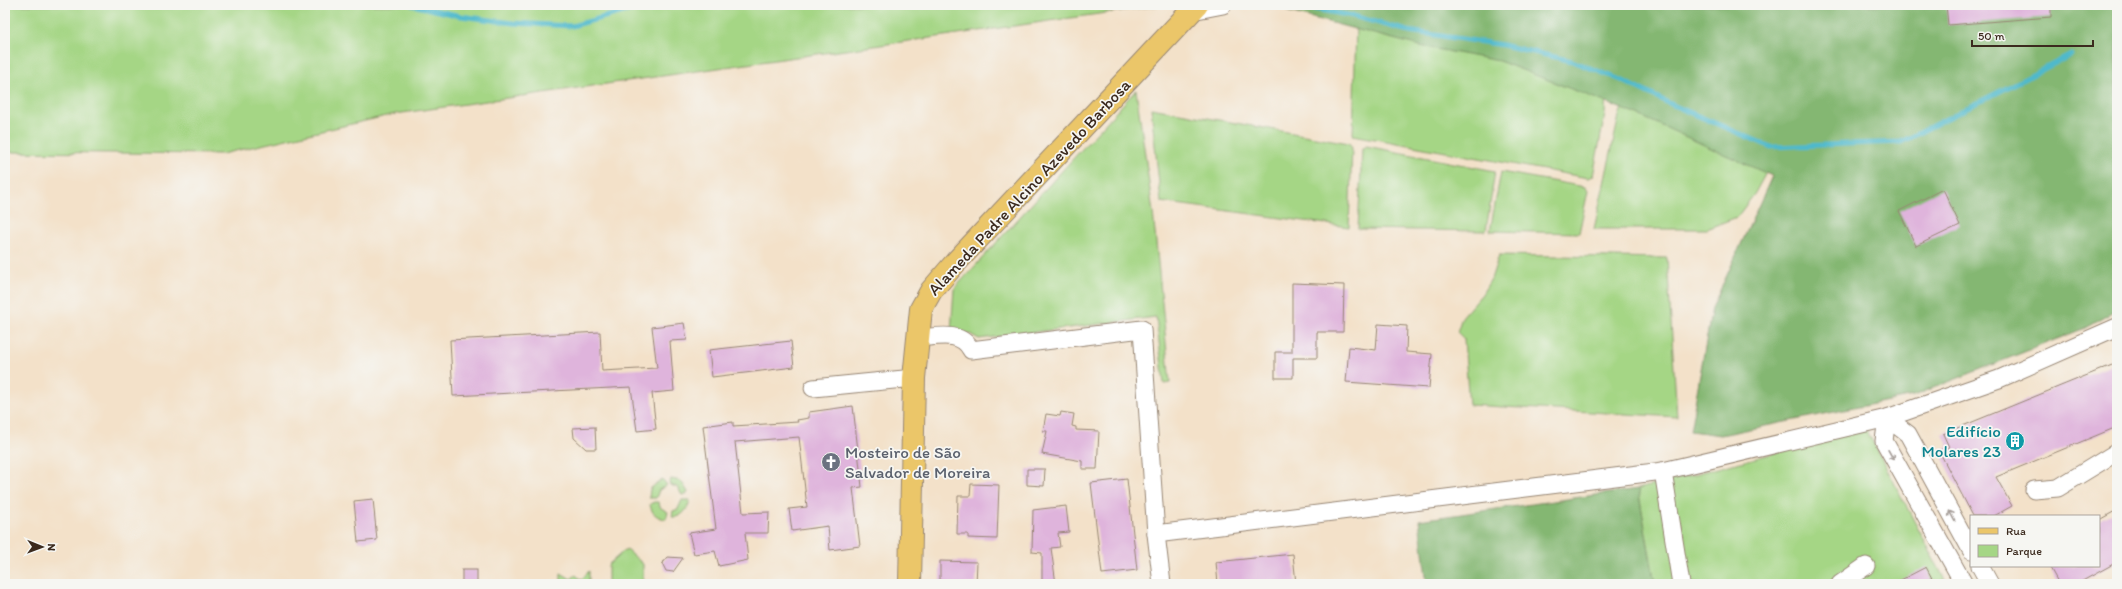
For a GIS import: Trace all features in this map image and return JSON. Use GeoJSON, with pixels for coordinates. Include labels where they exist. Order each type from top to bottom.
{"type":"FeatureCollection","features":[{"type":"Feature","properties":{"kind":"main road","name":"Alameda Padre Alcino Azevedo Barbosa"},"geometry":{"type":"LineString","coordinates":[[910,584],[914,378],[920,309],[931,291],[956,262],[1194,8]]}},
{"type":"Feature","properties":{"kind":"street"},"geometry":{"type":"LineString","coordinates":[[1194,8],[1223,5]]}},
{"type":"Feature","properties":{"kind":"street"},"geometry":{"type":"LineString","coordinates":[[1156,534],[1662,471],[1887,418],[1999,379],[2117,327]]}},
{"type":"Feature","properties":{"kind":"street"},"geometry":{"type":"LineString","coordinates":[[918,338],[959,337],[967,342],[971,350],[1142,329],[1156,534],[1162,584]]}},
{"type":"Feature","properties":{"kind":"street"},"geometry":{"type":"LineString","coordinates":[[813,388],[914,378]]}},
{"type":"Feature","properties":{"kind":"street"},"geometry":{"type":"LineString","coordinates":[[1887,418],[1908,434],[1970,548]]}},
{"type":"Feature","properties":{"kind":"street"},"geometry":{"type":"LineString","coordinates":[[1887,418],[1884,441],[1964,584]]}},
{"type":"Feature","properties":{"kind":"street"},"geometry":{"type":"LineString","coordinates":[[2034,490],[2058,488],[2117,452]]}},
{"type":"Feature","properties":{"kind":"street"},"geometry":{"type":"LineString","coordinates":[[1662,471],[1681,584]]}},
{"type":"Feature","properties":{"kind":"street"},"geometry":{"type":"LineString","coordinates":[[1840,584],[1866,566]]}},
{"type":"Feature","properties":{"kind":"street"},"geometry":{"type":"LineString","coordinates":[[1981,567],[1990,584]]}},
{"type":"Feature","properties":{"kind":"green space"},"geometry":{"type":"Polygon","coordinates":[[[5,5],[1162,5],[395,114],[222,154],[5,152],[5,5]]]}},
{"type":"Feature","properties":{"kind":"green space"},"geometry":{"type":"Polygon","coordinates":[[[1297,5],[2117,5],[2117,310],[2085,328],[1913,396],[1721,435],[1690,431],[1712,308],[1772,176],[1638,115],[1499,61],[1420,46],[1286,11],[1297,5]]]}},
{"type":"Feature","properties":{"kind":"green space"},"geometry":{"type":"Polygon","coordinates":[[[1356,26],[1438,44],[1606,89],[1605,114],[1593,176],[1588,178],[1353,135],[1356,26]]]}},
{"type":"Feature","properties":{"kind":"green space"},"geometry":{"type":"Polygon","coordinates":[[[1136,90],[1153,212],[1170,383],[1164,384],[1156,317],[979,339],[970,334],[951,332],[954,289],[1136,90]]]}},
{"type":"Feature","properties":{"kind":"green space"},"geometry":{"type":"Polygon","coordinates":[[[1629,90],[1775,156],[1755,193],[1737,217],[1706,229],[1594,229],[1619,116],[1629,90]]]}},
{"type":"Feature","properties":{"kind":"green space"},"geometry":{"type":"Polygon","coordinates":[[[1151,108],[1349,143],[1352,148],[1349,227],[1161,202],[1151,108]]]}},
{"type":"Feature","properties":{"kind":"green space"},"geometry":{"type":"Polygon","coordinates":[[[1366,146],[1495,171],[1486,231],[1358,229],[1362,149],[1366,146]]]}},
{"type":"Feature","properties":{"kind":"green space"},"geometry":{"type":"Polygon","coordinates":[[[1501,172],[1585,187],[1588,191],[1579,233],[1490,231],[1501,172]]]}},
{"type":"Feature","properties":{"kind":"green space"},"geometry":{"type":"Polygon","coordinates":[[[1499,255],[1667,258],[1677,417],[1469,405],[1464,339],[1457,332],[1462,317],[1482,294],[1491,279],[1499,255]]]}},
{"type":"Feature","properties":{"kind":"green space"},"geometry":{"type":"Polygon","coordinates":[[[1866,429],[1947,584],[1655,584],[1638,489],[1866,429]]]}},
{"type":"Feature","properties":{"kind":"green space"},"geometry":{"type":"Polygon","coordinates":[[[662,479],[667,485],[659,490],[656,498],[649,498],[650,489],[662,479]]]}},
{"type":"Feature","properties":{"kind":"green space"},"geometry":{"type":"Polygon","coordinates":[[[671,479],[681,481],[688,492],[687,494],[682,495],[677,487],[670,485],[669,482],[671,479]]]}},
{"type":"Feature","properties":{"kind":"green space"},"geometry":{"type":"Polygon","coordinates":[[[1638,489],[1655,584],[1427,584],[1419,520],[1638,489]]]}},
{"type":"Feature","properties":{"kind":"green space"},"geometry":{"type":"Polygon","coordinates":[[[682,500],[690,500],[688,507],[679,516],[672,517],[673,511],[678,509],[682,500]]]}},
{"type":"Feature","properties":{"kind":"green space"},"geometry":{"type":"Polygon","coordinates":[[[658,502],[661,508],[668,512],[666,519],[660,518],[653,512],[650,504],[658,502]]]}},
{"type":"Feature","properties":{"kind":"green space"},"geometry":{"type":"Polygon","coordinates":[[[626,549],[643,564],[643,584],[608,584],[608,565],[626,549]]]}},
{"type":"Feature","properties":{"kind":"green space"},"geometry":{"type":"Polygon","coordinates":[[[589,571],[589,584],[561,584],[561,573],[571,579],[576,575],[581,580],[589,571]]]}},
{"type":"Feature","properties":{"kind":"building"},"geometry":{"type":"Polygon","coordinates":[[[1946,5],[2051,5],[2051,17],[1948,25],[1946,5]]]}},
{"type":"Feature","properties":{"kind":"building"},"geometry":{"type":"Polygon","coordinates":[[[1943,189],[1960,225],[1916,246],[1899,211],[1943,189]]]}},
{"type":"Feature","properties":{"kind":"building"},"geometry":{"type":"Polygon","coordinates":[[[1292,283],[1344,285],[1343,332],[1317,332],[1317,358],[1293,358],[1293,378],[1275,378],[1275,352],[1292,352],[1292,283]]]}},
{"type":"Feature","properties":{"kind":"building"},"geometry":{"type":"Polygon","coordinates":[[[684,323],[687,340],[670,341],[674,391],[652,393],[656,429],[637,431],[631,387],[453,396],[450,340],[600,332],[602,371],[657,368],[652,327],[684,323]]]}},
{"type":"Feature","properties":{"kind":"building"},"geometry":{"type":"Polygon","coordinates":[[[1378,324],[1407,326],[1406,352],[1432,354],[1429,388],[1346,382],[1349,347],[1376,350],[1378,324]]]}},
{"type":"Feature","properties":{"kind":"building"},"geometry":{"type":"Polygon","coordinates":[[[791,341],[794,367],[712,377],[709,350],[791,341]]]}},
{"type":"Feature","properties":{"kind":"building","name":"Edifício Molares 23"},"geometry":{"type":"Polygon","coordinates":[[[2117,363],[2117,427],[1996,477],[2012,506],[1996,515],[1972,515],[1939,451],[1949,447],[1943,434],[2117,363]]]}},
{"type":"Feature","properties":{"kind":"building"},"geometry":{"type":"Polygon","coordinates":[[[853,406],[862,487],[853,488],[860,546],[830,550],[828,526],[792,531],[789,509],[807,507],[799,437],[735,442],[743,513],[769,512],[768,533],[745,533],[748,560],[719,566],[715,551],[694,554],[689,533],[716,529],[703,426],[733,422],[733,426],[798,422],[797,420],[809,418],[809,412],[853,406]]]}},
{"type":"Feature","properties":{"kind":"building"},"geometry":{"type":"Polygon","coordinates":[[[1061,412],[1074,414],[1072,426],[1076,427],[1076,430],[1099,431],[1097,469],[1082,469],[1082,461],[1042,454],[1047,431],[1043,431],[1046,414],[1060,416],[1061,412]]]}},
{"type":"Feature","properties":{"kind":"building"},"geometry":{"type":"Polygon","coordinates":[[[595,427],[596,449],[586,449],[574,438],[573,428],[595,427]]]}},
{"type":"Feature","properties":{"kind":"building"},"geometry":{"type":"Polygon","coordinates":[[[1027,469],[1045,469],[1044,486],[1027,485],[1027,469]]]}},
{"type":"Feature","properties":{"kind":"building"},"geometry":{"type":"Polygon","coordinates":[[[1127,479],[1137,570],[1102,574],[1091,483],[1127,479]]]}},
{"type":"Feature","properties":{"kind":"building"},"geometry":{"type":"Polygon","coordinates":[[[971,484],[999,485],[997,539],[968,538],[968,534],[957,534],[958,496],[970,496],[971,484]]]}},
{"type":"Feature","properties":{"kind":"building"},"geometry":{"type":"Polygon","coordinates":[[[373,499],[377,540],[358,542],[354,501],[373,499]]]}},
{"type":"Feature","properties":{"kind":"building"},"geometry":{"type":"Polygon","coordinates":[[[1066,506],[1069,532],[1058,533],[1060,547],[1051,548],[1056,584],[1042,584],[1042,553],[1032,552],[1033,510],[1066,506]]]}},
{"type":"Feature","properties":{"kind":"building"},"geometry":{"type":"Polygon","coordinates":[[[2117,510],[2117,562],[2077,584],[2059,584],[2050,567],[2100,567],[2100,519],[2117,510]]]}},
{"type":"Feature","properties":{"kind":"building"},"geometry":{"type":"Polygon","coordinates":[[[1293,554],[1296,584],[1218,584],[1216,562],[1293,554]]]}},
{"type":"Feature","properties":{"kind":"building"},"geometry":{"type":"Polygon","coordinates":[[[667,557],[683,558],[673,572],[666,571],[662,563],[667,557]]]}},
{"type":"Feature","properties":{"kind":"building"},"geometry":{"type":"Polygon","coordinates":[[[940,561],[977,562],[976,584],[940,584],[940,561]]]}},
{"type":"Feature","properties":{"kind":"building"},"geometry":{"type":"Polygon","coordinates":[[[1926,567],[1935,584],[1893,584],[1926,567]]]}},
{"type":"Feature","properties":{"kind":"building"},"geometry":{"type":"Polygon","coordinates":[[[462,570],[477,570],[477,584],[462,584],[462,570]]]}},
{"type":"Feature","properties":{"kind":"waterway"},"geometry":{"type":"LineString","coordinates":[[412,5],[461,16],[513,23],[572,26],[641,7],[678,5]]}},
{"type":"Feature","properties":{"kind":"waterway"},"geometry":{"type":"LineString","coordinates":[[756,5],[765,5]]}},
{"type":"Feature","properties":{"kind":"waterway"},"geometry":{"type":"LineString","coordinates":[[1303,7],[1353,16],[1408,31],[1503,45],[1572,61],[1621,80],[1675,106],[1771,147],[1901,142],[2071,55]]}},
{"type":"Feature","properties":{"kind":"place","name":"Edifício Molares 23"},"geometry":{"type":"Point","coordinates":[2015,441]}},
{"type":"Feature","properties":{"kind":"place","name":"Mosteiro de São Salvador de Moreira"},"geometry":{"type":"Point","coordinates":[831,462]}}]}
